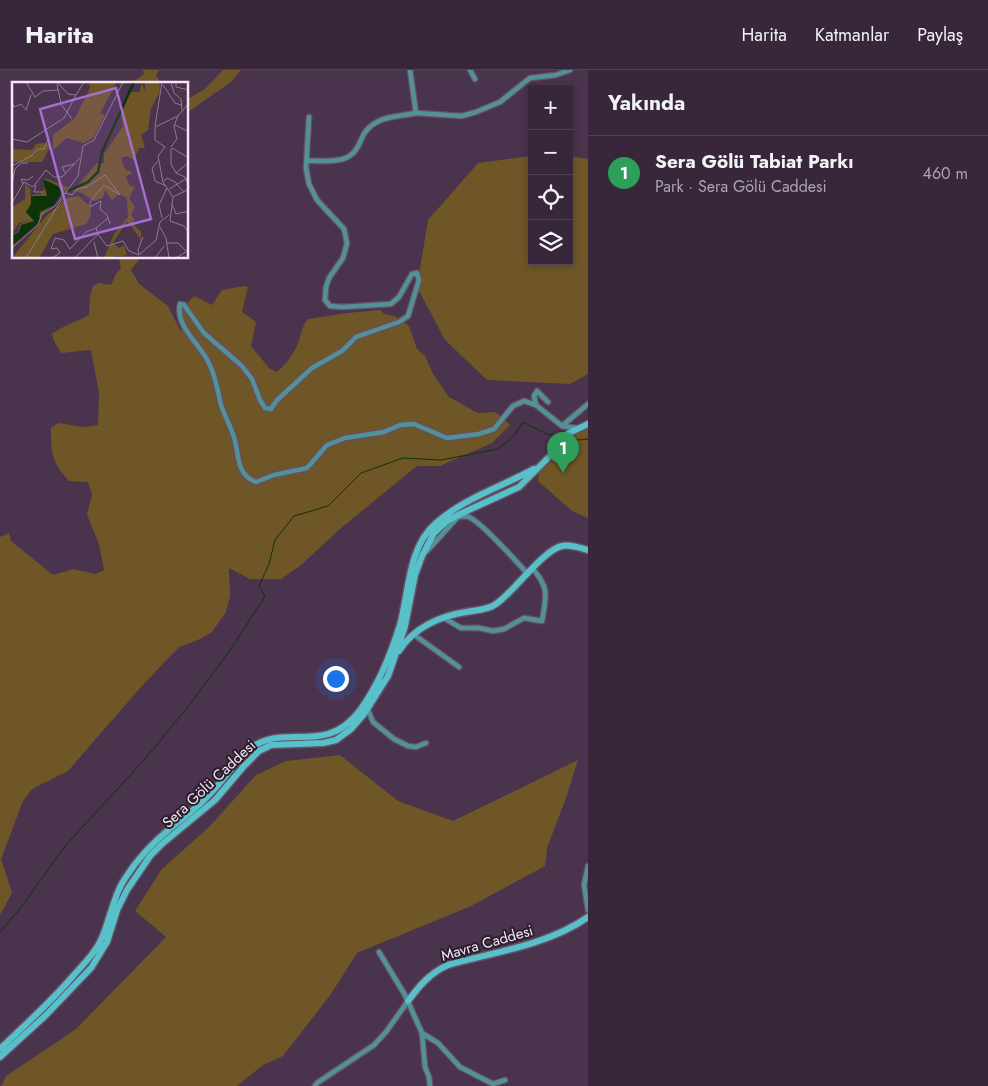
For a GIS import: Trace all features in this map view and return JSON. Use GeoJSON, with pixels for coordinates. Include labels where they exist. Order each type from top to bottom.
{"type":"FeatureCollection","features":[{"type":"Feature","properties":{"kind":"main road","name":"Sera Gölü Caddesi"},"geometry":{"type":"LineString","coordinates":[[0,1057],[34,1026],[91,968],[107,942],[117,910],[126,890],[150,856],[214,800],[259,751],[271,745],[323,743],[336,740],[352,729],[388,676],[405,626],[415,575],[434,533],[447,521],[519,487],[551,455],[569,433],[588,424]]}},
{"type":"Feature","properties":{"kind":"main road","name":"Sera Gölü Caddesi"},"geometry":{"type":"LineString","coordinates":[[0,1049],[38,1015],[94,952],[104,934],[117,893],[124,879],[149,847],[207,797],[248,750],[261,742],[283,737],[308,738],[324,736],[350,722],[362,708],[384,669],[400,622],[410,570],[418,548],[433,525],[452,510],[474,497],[539,466]]}},
{"type":"Feature","properties":{"kind":"main road"},"geometry":{"type":"LineString","coordinates":[[384,669],[393,662],[406,640],[413,634],[444,618],[496,604],[547,555],[562,546],[588,550]]}},
{"type":"Feature","properties":{"kind":"main road","name":"Mavra Caddesi"},"geometry":{"type":"LineString","coordinates":[[408,1001],[434,971],[448,965],[546,939],[572,928],[588,917]]}},
{"type":"Feature","properties":{"kind":"street"},"geometry":{"type":"LineString","coordinates":[[410,70],[416,113]]}},
{"type":"Feature","properties":{"kind":"street"},"geometry":{"type":"LineString","coordinates":[[470,70],[475,79]]}},
{"type":"Feature","properties":{"kind":"street"},"geometry":{"type":"LineString","coordinates":[[307,161],[338,160],[352,154],[366,131],[377,121],[398,114],[416,113],[462,116],[500,102],[530,78],[556,75],[570,70]]}},
{"type":"Feature","properties":{"kind":"street"},"geometry":{"type":"LineString","coordinates":[[309,117],[306,168],[309,184],[317,200],[344,229],[347,243],[343,258],[329,278],[325,300],[330,306],[343,307],[391,304],[399,297],[412,274],[417,273],[419,280],[408,316],[399,322],[356,338],[342,351],[312,368],[277,400],[271,409],[265,408],[252,379],[242,366],[204,333],[184,305],[180,304],[178,311],[186,332],[202,349],[211,367],[222,406],[235,440],[237,461],[248,479],[256,482],[274,475],[306,468],[327,445],[345,438],[384,432],[400,425],[414,424],[446,438],[478,434],[494,429],[513,406],[524,401],[536,404],[562,426],[577,428]]}},
{"type":"Feature","properties":{"kind":"street"},"geometry":{"type":"LineString","coordinates":[[536,404],[534,396],[537,391],[548,402]]}},
{"type":"Feature","properties":{"kind":"street"},"geometry":{"type":"LineString","coordinates":[[562,426],[588,404]]}},
{"type":"Feature","properties":{"kind":"street"},"geometry":{"type":"LineString","coordinates":[[410,570],[457,518],[463,516],[473,519],[530,571],[541,578],[546,589],[542,620],[524,618],[504,629],[494,631],[479,628],[461,628],[444,618]]}},
{"type":"Feature","properties":{"kind":"street"},"geometry":{"type":"LineString","coordinates":[[413,634],[459,667]]}},
{"type":"Feature","properties":{"kind":"street"},"geometry":{"type":"LineString","coordinates":[[365,701],[373,722],[394,739],[408,746],[416,747],[426,743]]}},
{"type":"Feature","properties":{"kind":"street"},"geometry":{"type":"LineString","coordinates":[[588,866],[584,885],[588,910]]}},
{"type":"Feature","properties":{"kind":"street"},"geometry":{"type":"LineString","coordinates":[[379,952],[408,1001],[422,1033],[430,1086]]}},
{"type":"Feature","properties":{"kind":"street","name":"Mavra Caddesi"},"geometry":{"type":"LineString","coordinates":[[315,1086],[374,1045],[386,1032],[408,1001]]}},
{"type":"Feature","properties":{"kind":"street"},"geometry":{"type":"LineString","coordinates":[[422,1033],[438,1043],[460,1067],[474,1076],[492,1084],[505,1080]]}},
{"type":"Feature","properties":{"kind":"shaded area"},"geometry":{"type":"Polygon","coordinates":[[[143,70],[159,70],[156,75],[160,82],[133,82],[144,74],[143,70]]]}},
{"type":"Feature","properties":{"kind":"shaded area"},"geometry":{"type":"Polygon","coordinates":[[[223,70],[241,70],[231,82],[189,111],[189,98],[205,89],[223,70]]]}},
{"type":"Feature","properties":{"kind":"shaded area"},"geometry":{"type":"Polygon","coordinates":[[[528,157],[528,265],[573,265],[573,157],[588,159],[588,374],[570,384],[487,380],[445,340],[417,287],[428,220],[478,163],[528,157]]]}},
{"type":"Feature","properties":{"kind":"shaded area"},"geometry":{"type":"Polygon","coordinates":[[[119,259],[139,259],[131,270],[139,284],[168,306],[181,332],[181,310],[194,296],[212,305],[222,290],[248,287],[242,312],[256,322],[251,346],[270,369],[277,372],[295,350],[308,319],[380,310],[384,314],[395,316],[409,326],[417,349],[425,356],[433,374],[449,397],[478,413],[496,412],[510,425],[492,443],[440,466],[417,466],[341,528],[300,566],[281,579],[250,579],[229,568],[230,596],[226,612],[212,632],[179,647],[141,687],[68,771],[32,789],[23,801],[1,859],[12,893],[0,915],[0,537],[9,533],[11,541],[53,575],[73,569],[95,574],[104,570],[99,544],[87,515],[92,494],[88,482],[69,481],[56,463],[51,445],[51,428],[58,423],[84,427],[98,425],[99,393],[91,350],[61,353],[52,334],[89,315],[90,296],[93,286],[99,283],[111,285],[121,268],[119,259]]]}},
{"type":"Feature","properties":{"kind":"shaded area"},"geometry":{"type":"Polygon","coordinates":[[[588,424],[588,518],[572,511],[538,481],[539,466],[569,433],[588,424]]]}},
{"type":"Feature","properties":{"kind":"shaded area"},"geometry":{"type":"Polygon","coordinates":[[[340,755],[398,801],[453,821],[578,760],[547,848],[545,866],[471,906],[357,953],[331,994],[283,1056],[263,1065],[237,1086],[1,1086],[6,1076],[76,1029],[166,937],[135,911],[162,869],[208,828],[256,775],[286,761],[340,755]]]}},
{"type":"Feature","properties":{"kind":"waterway"},"geometry":{"type":"LineString","coordinates":[[0,932],[19,910],[66,845],[145,759],[187,708],[228,653],[265,597],[259,586],[269,564],[275,540],[294,516],[328,506],[361,473],[403,458],[441,460],[498,449],[514,436],[523,422],[547,434],[563,437]]}},
{"type":"Feature","properties":{"kind":"waterway"},"geometry":{"type":"LineString","coordinates":[[569,438],[578,440],[588,439]]}},
{"type":"Feature","properties":{"kind":"place","name":"Sera Gölü Tabiat Parkı"},"geometry":{"type":"Point","coordinates":[563,473]}}]}
